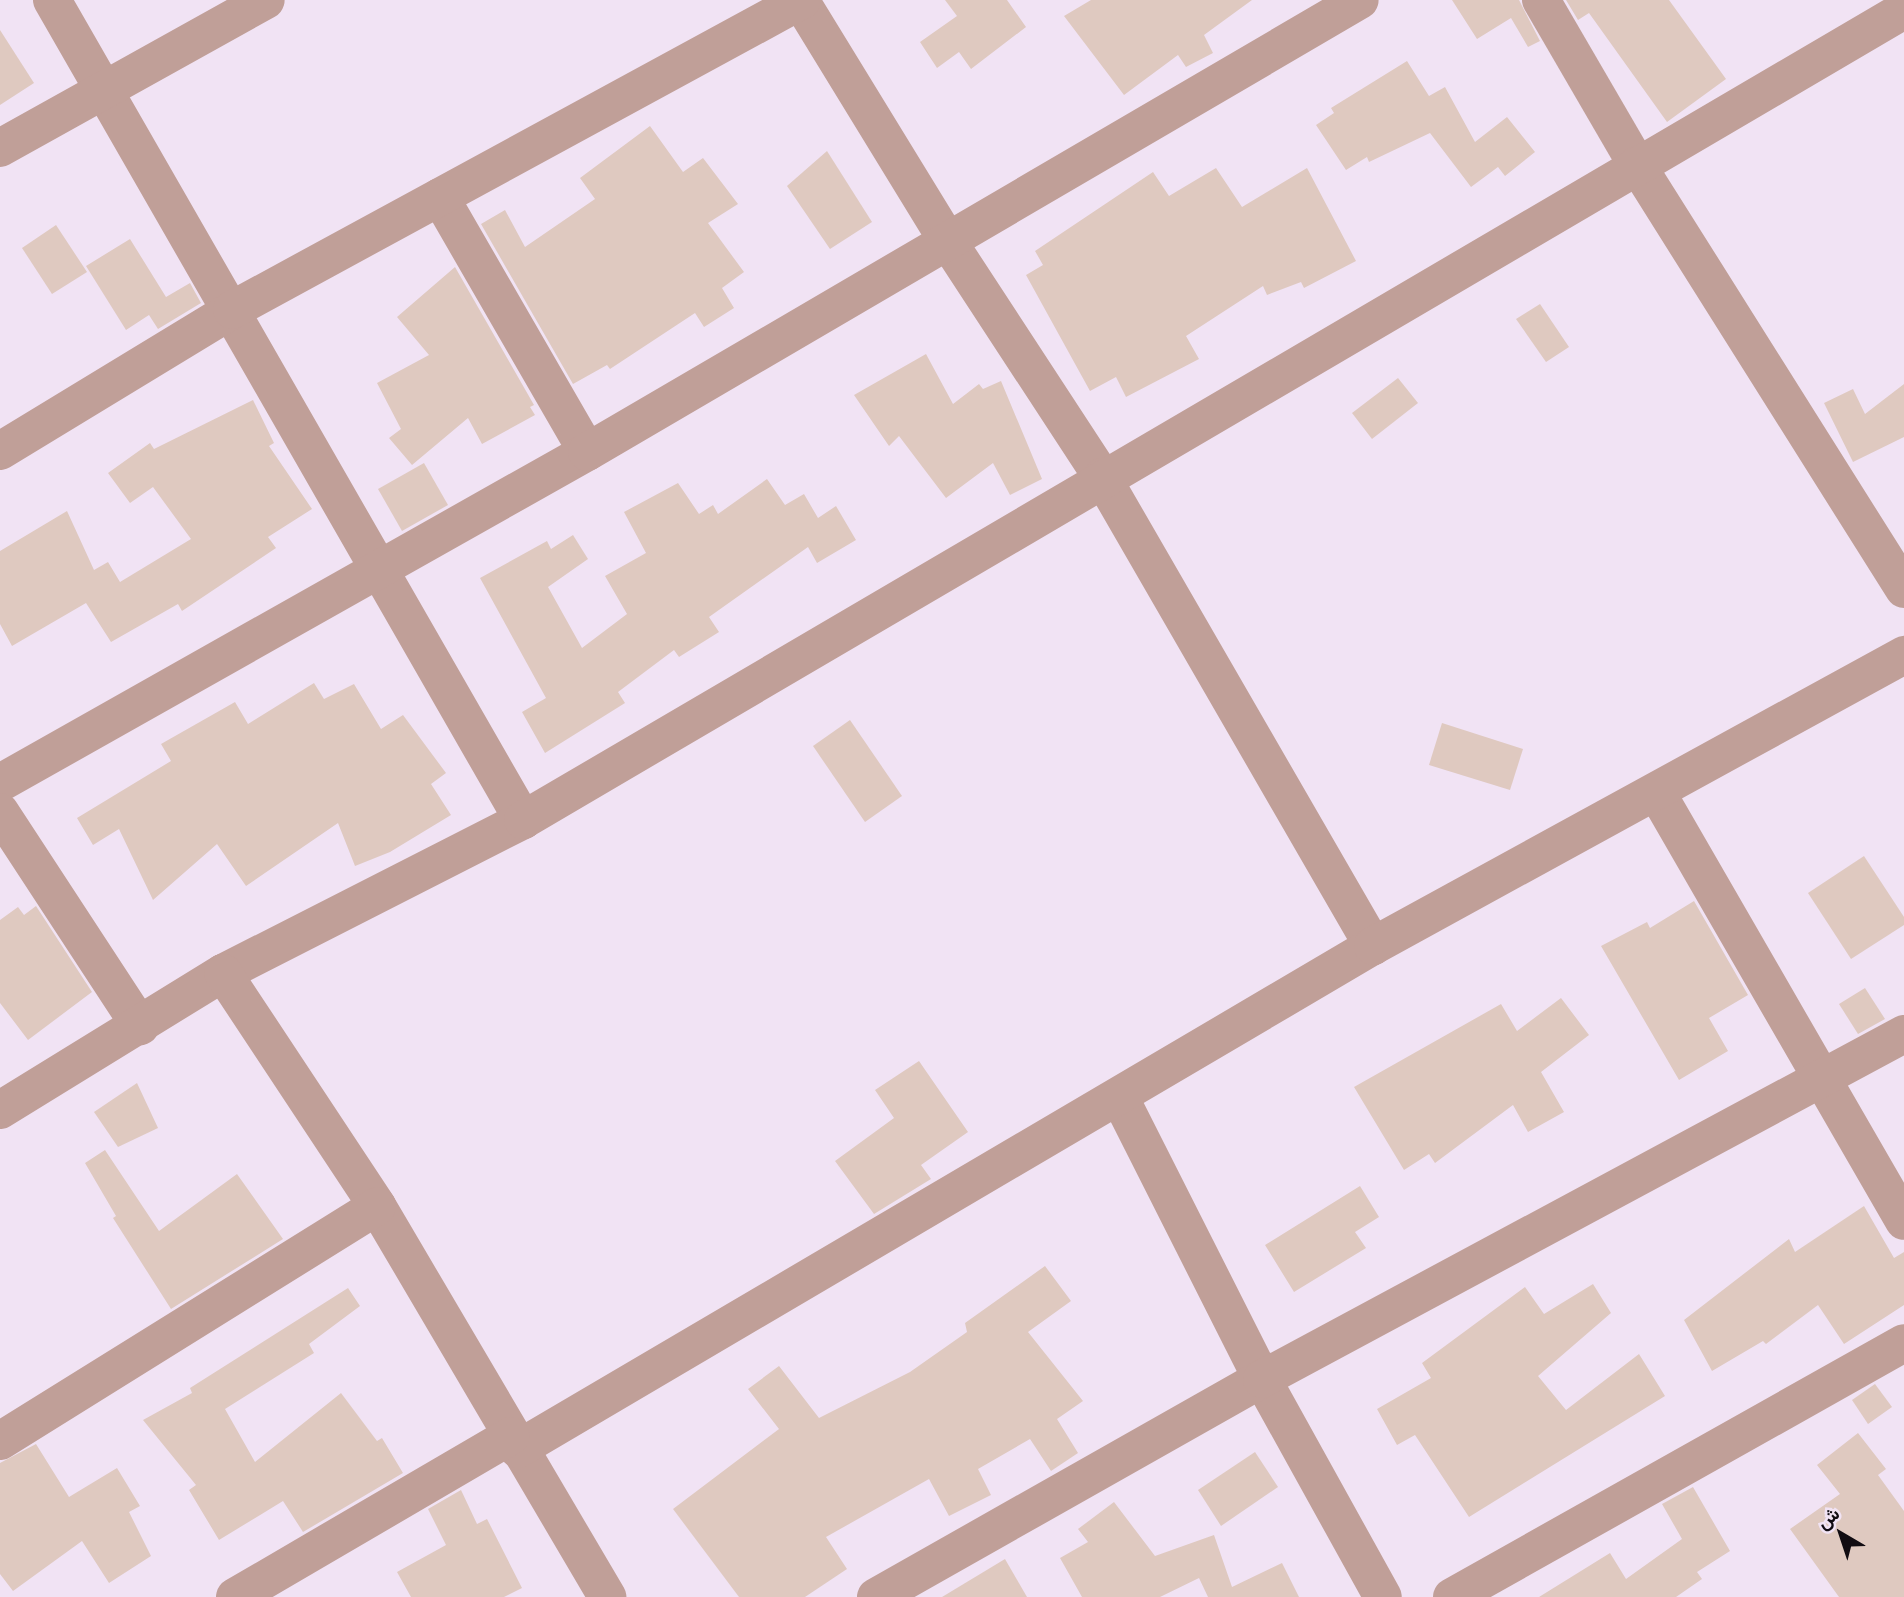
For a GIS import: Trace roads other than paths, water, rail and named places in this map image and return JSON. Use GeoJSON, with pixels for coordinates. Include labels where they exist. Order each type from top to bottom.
{"type":"FeatureCollection","features":[{"type":"Feature","properties":{"kind":"street"},"geometry":{"type":"LineString","coordinates":[[52,0],[102,92],[232,310],[523,820]]}},
{"type":"Feature","properties":{"kind":"street"},"geometry":{"type":"LineString","coordinates":[[0,148],[265,0]]}},
{"type":"Feature","properties":{"kind":"street"},"geometry":{"type":"LineString","coordinates":[[0,450],[232,310],[801,0],[948,243],[1101,477],[1373,946]]}},
{"type":"Feature","properties":{"kind":"street"},"geometry":{"type":"LineString","coordinates":[[0,783],[379,566],[587,452],[1360,0]]}},
{"type":"Feature","properties":{"kind":"street"},"geometry":{"type":"LineString","coordinates":[[1541,0],[1637,165],[1904,589]]}},
{"type":"Feature","properties":{"kind":"street"},"geometry":{"type":"LineString","coordinates":[[0,1110],[223,973],[523,820],[1101,477],[1904,10]]}},
{"type":"Feature","properties":{"kind":"street"},"geometry":{"type":"LineString","coordinates":[[440,197],[587,452]]}},
{"type":"Feature","properties":{"kind":"street"},"geometry":{"type":"LineString","coordinates":[[235,1597],[1120,1098],[1373,946],[1657,793],[1904,655]]}},
{"type":"Feature","properties":{"kind":"street"},"geometry":{"type":"LineString","coordinates":[[1657,793],[1904,1221]]}},
{"type":"Feature","properties":{"kind":"street"},"geometry":{"type":"LineString","coordinates":[[0,812],[140,1026]]}},
{"type":"Feature","properties":{"kind":"street"},"geometry":{"type":"LineString","coordinates":[[223,973],[377,1206],[607,1597]]}},
{"type":"Feature","properties":{"kind":"street"},"geometry":{"type":"LineString","coordinates":[[876,1597],[1262,1378],[1825,1080],[1904,1034]]}},
{"type":"Feature","properties":{"kind":"street"},"geometry":{"type":"LineString","coordinates":[[1120,1098],[1262,1378],[1383,1597]]}},
{"type":"Feature","properties":{"kind":"street"},"geometry":{"type":"LineString","coordinates":[[0,1441],[377,1206]]}},
{"type":"Feature","properties":{"kind":"street"},"geometry":{"type":"LineString","coordinates":[[1452,1597],[1904,1343]]}}]}
